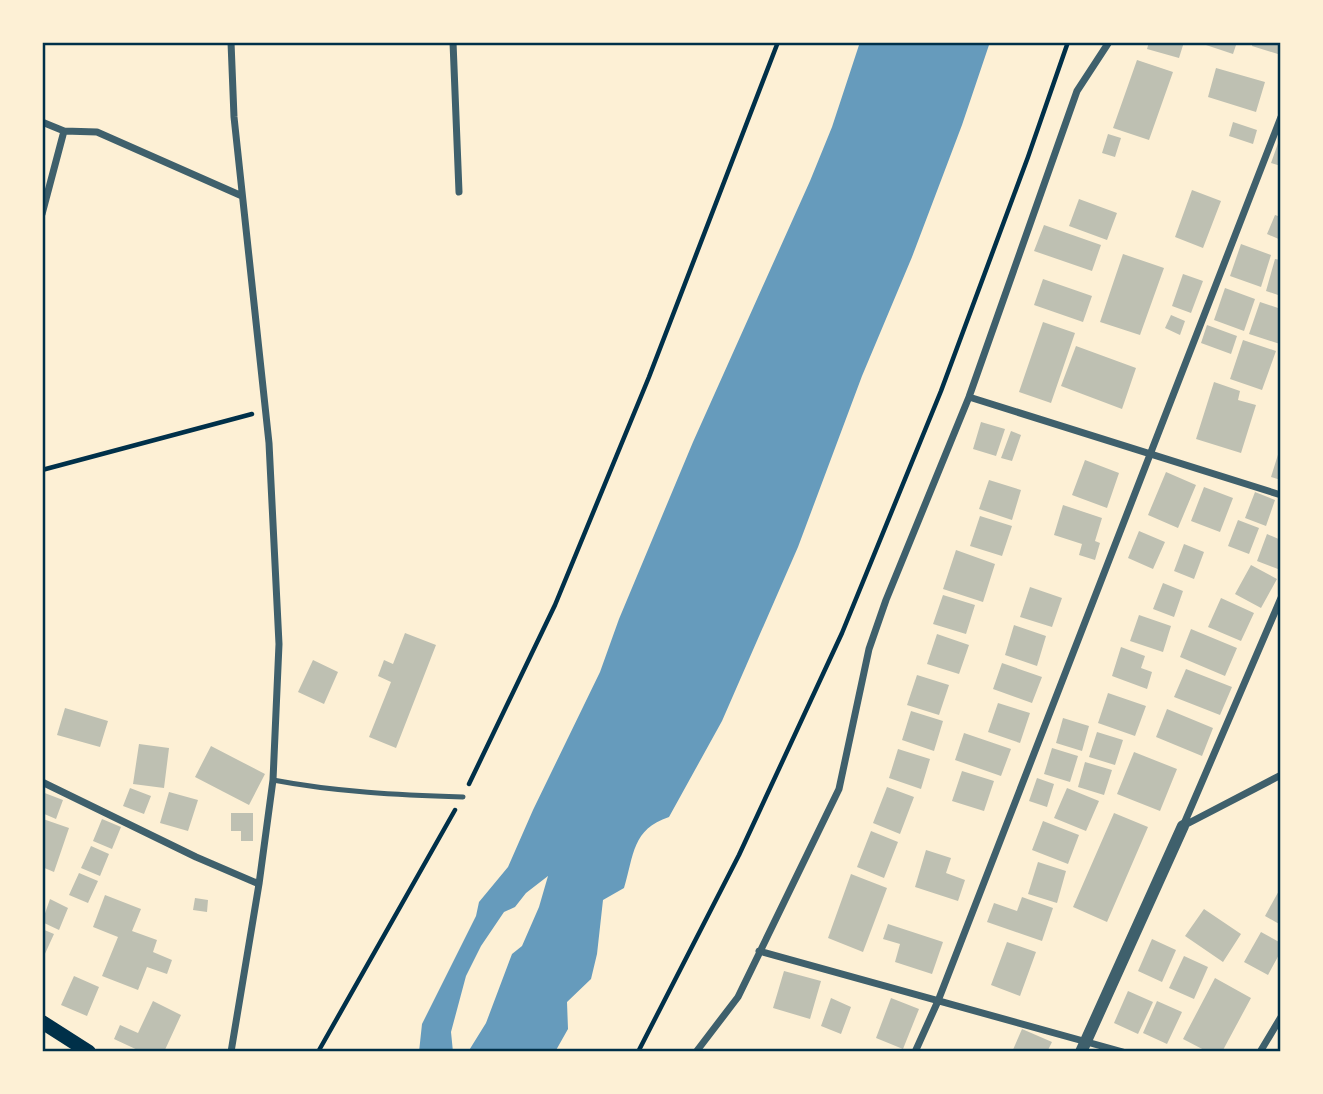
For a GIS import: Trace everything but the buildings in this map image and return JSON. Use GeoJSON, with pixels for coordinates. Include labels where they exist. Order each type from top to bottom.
{"type":"FeatureCollection","features":[{"type":"Feature","properties":{"kind":"main road"},"geometry":{"type":"LineString","coordinates":[[42,1022],[89,1052]]}},
{"type":"Feature","properties":{"kind":"street"},"geometry":{"type":"LineString","coordinates":[[231,1052],[273,780],[279,645],[266,410],[234,117],[232,42]]}},
{"type":"Feature","properties":{"kind":"street"},"geometry":{"type":"LineString","coordinates":[[453,42],[459,192]]}},
{"type":"Feature","properties":{"kind":"street"},"geometry":{"type":"LineString","coordinates":[[696,1052],[738,997],[839,789],[869,649],[969,397],[1077,91],[1109,42]]}},
{"type":"Feature","properties":{"kind":"street"},"geometry":{"type":"LineString","coordinates":[[915,1052],[938,1001],[1281,117]]}},
{"type":"Feature","properties":{"kind":"street"},"geometry":{"type":"LineString","coordinates":[[42,122],[64,131],[97,132],[242,196]]}},
{"type":"Feature","properties":{"kind":"street"},"geometry":{"type":"LineString","coordinates":[[42,214],[64,131]]}},
{"type":"Feature","properties":{"kind":"street"},"geometry":{"type":"LineString","coordinates":[[969,397],[1281,495]]}},
{"type":"Feature","properties":{"kind":"street"},"geometry":{"type":"LineString","coordinates":[[1083,1047],[1183,826],[1281,598]]}},
{"type":"Feature","properties":{"kind":"street"},"geometry":{"type":"LineString","coordinates":[[1183,826],[1281,775]]}},
{"type":"Feature","properties":{"kind":"street"},"geometry":{"type":"LineString","coordinates":[[42,782],[196,858],[258,884]]}},
{"type":"Feature","properties":{"kind":"street"},"geometry":{"type":"LineString","coordinates":[[759,951],[938,1001],[1083,1047],[1123,1052]]}},
{"type":"Feature","properties":{"kind":"street"},"geometry":{"type":"LineString","coordinates":[[1260,1052],[1281,1017]]}},
{"type":"Feature","properties":{"kind":"lane"},"geometry":{"type":"LineString","coordinates":[[273,780],[313,788],[378,794],[463,797]]}},
{"type":"Feature","properties":{"kind":"path"},"geometry":{"type":"LineString","coordinates":[[318,1052],[463,797],[555,605],[649,377],[778,42]]}},
{"type":"Feature","properties":{"kind":"path"},"geometry":{"type":"LineString","coordinates":[[638,1052],[739,855],[842,633],[941,391],[1068,42]]}},
{"type":"Feature","properties":{"kind":"path"},"geometry":{"type":"LineString","coordinates":[[42,470],[266,410]]}},
{"type":"Feature","properties":{"kind":"water"},"geometry":{"type":"Polygon","coordinates":[[[860,42],[990,42],[912,257],[862,376],[798,547],[722,721],[669,817],[657,822],[641,836],[624,888],[603,900],[597,954],[591,979],[567,1002],[568,1029],[555,1052],[468,1052],[486,1023],[512,954],[522,946],[539,907],[548,876],[526,893],[515,907],[504,912],[481,946],[466,976],[451,1032],[453,1052],[419,1052],[422,1024],[476,916],[479,902],[508,867],[600,672],[619,619],[693,442],[810,181],[832,127],[860,42]]]}}]}
